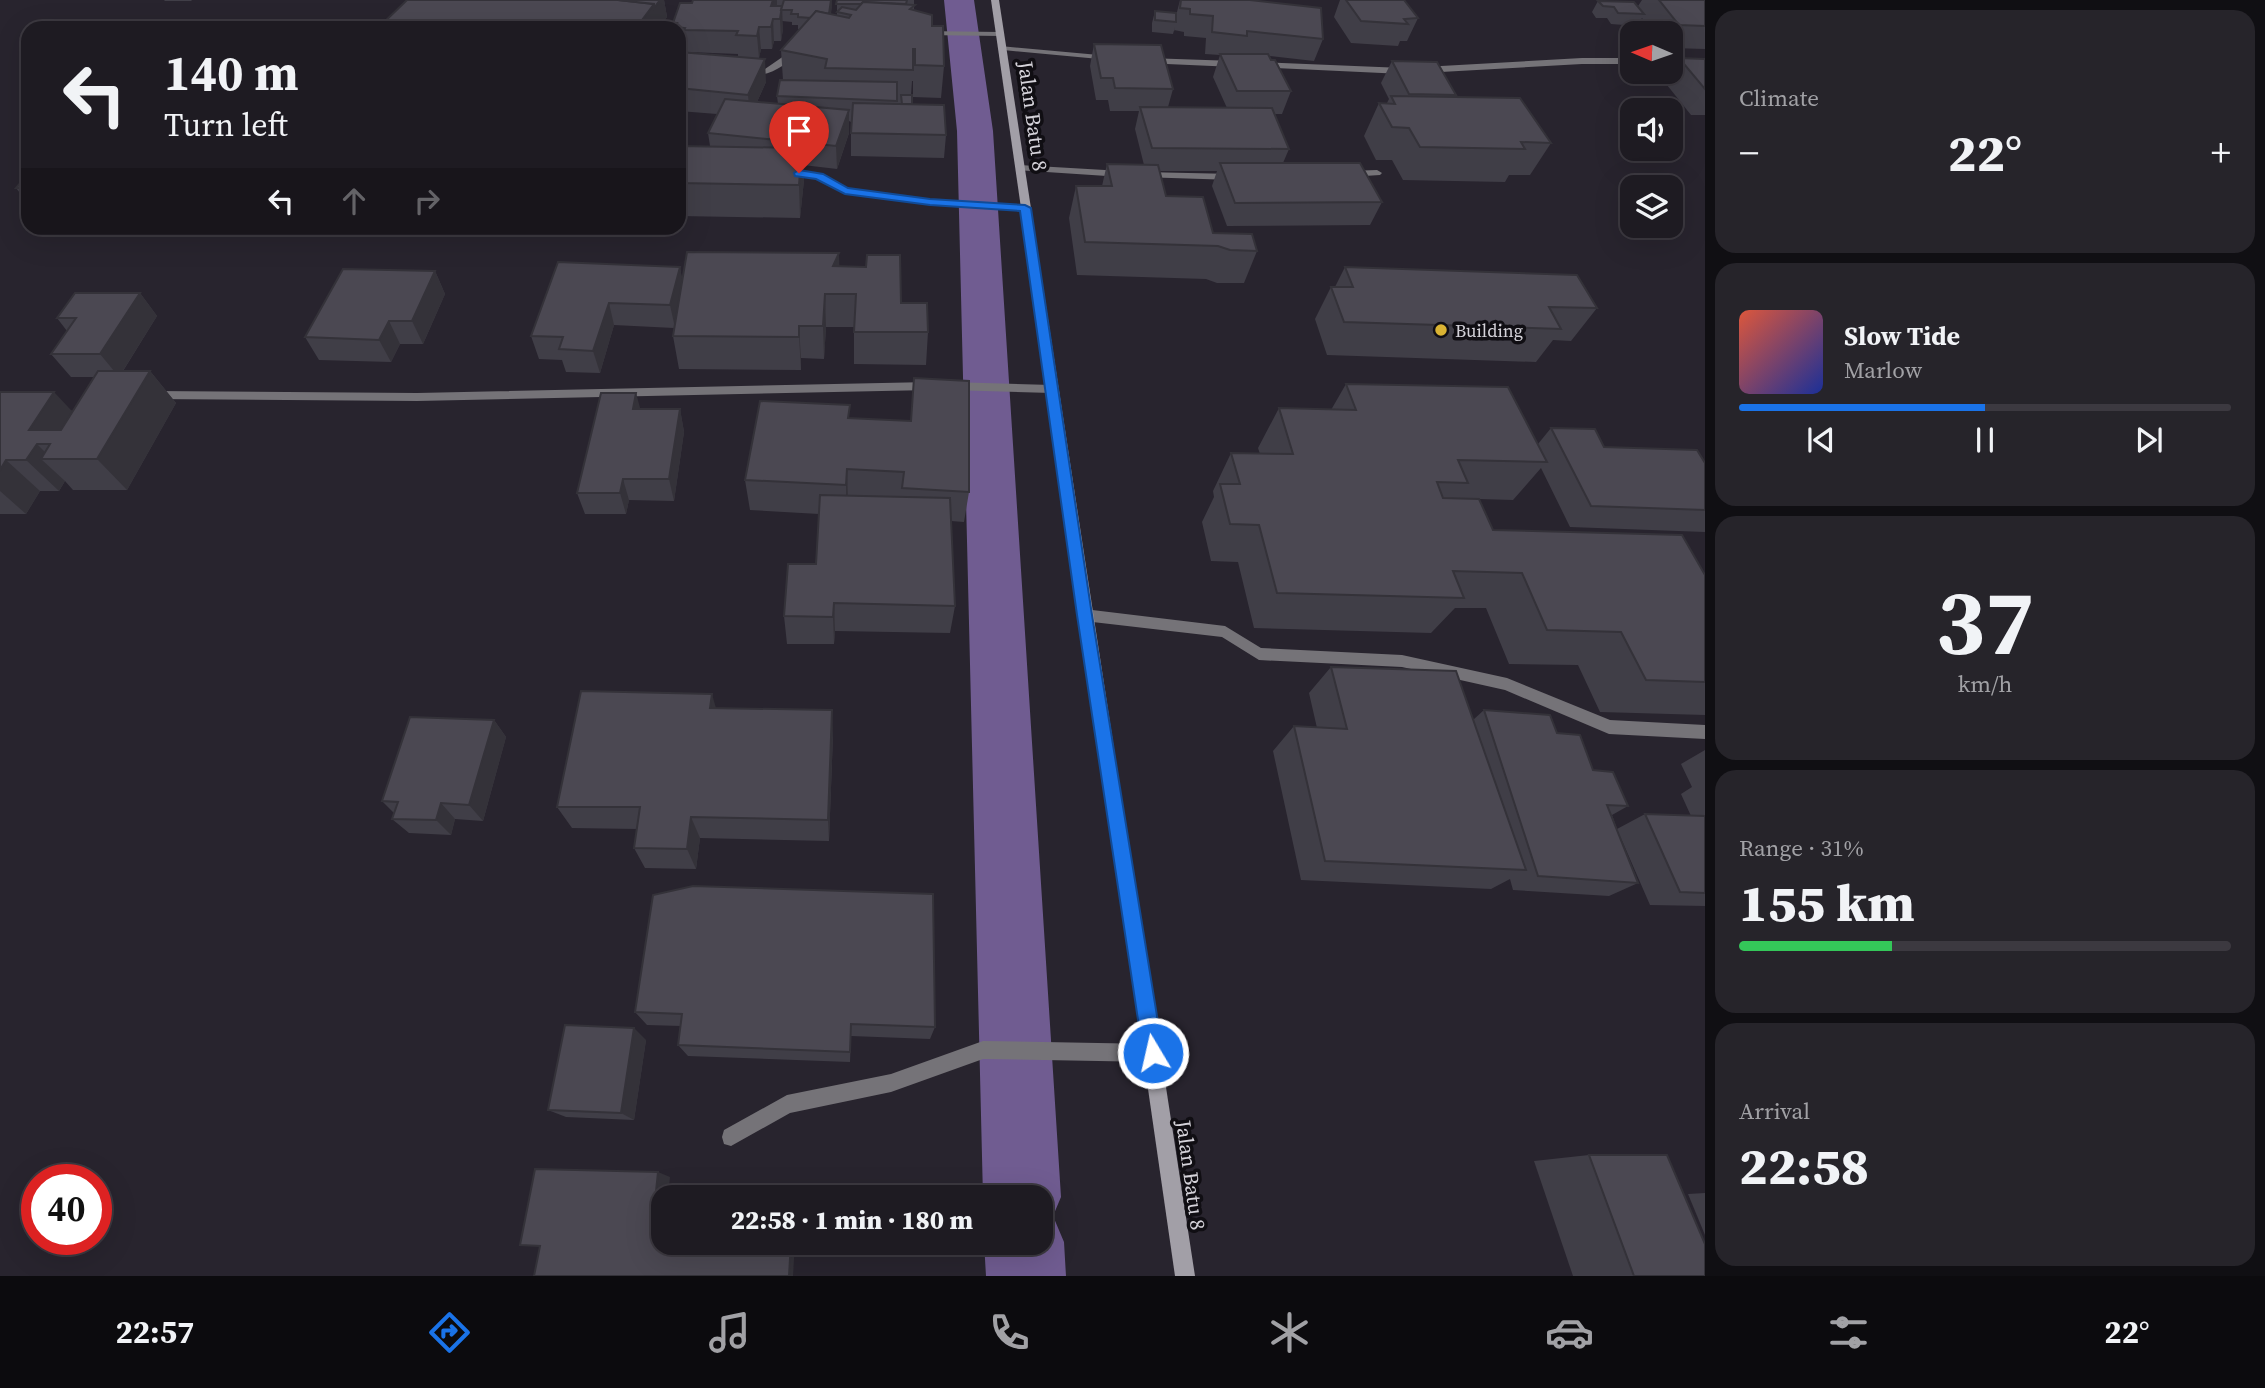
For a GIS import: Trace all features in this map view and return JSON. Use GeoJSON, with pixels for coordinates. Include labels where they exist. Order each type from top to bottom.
{"type":"FeatureCollection","features":[{"type":"Feature","properties":{"kind":"street","name":"Jalan Batu 8"},"geometry":{"type":"LineString","coordinates":[[995,0],[1084,615],[1185,1276]]}},
{"type":"Feature","properties":{"kind":"street"},"geometry":{"type":"LineString","coordinates":[[911,33],[976,35],[1127,59]]}},
{"type":"Feature","properties":{"kind":"street"},"geometry":{"type":"LineString","coordinates":[[731,72],[767,72],[802,48]]}},
{"type":"Feature","properties":{"kind":"street"},"geometry":{"type":"LineString","coordinates":[[1141,60],[1367,71],[1620,61]]}},
{"type":"Feature","properties":{"kind":"street"},"geometry":{"type":"LineString","coordinates":[[1684,61],[1705,61]]}},
{"type":"Feature","properties":{"kind":"street"},"geometry":{"type":"LineString","coordinates":[[1019,168],[1164,177],[1246,177]]}},
{"type":"Feature","properties":{"kind":"street"},"geometry":{"type":"LineString","coordinates":[[778,170],[819,176],[845,191],[930,202],[1025,208]]}},
{"type":"Feature","properties":{"kind":"street"},"geometry":{"type":"LineString","coordinates":[[1340,174],[1377,173]]}},
{"type":"Feature","properties":{"kind":"street"},"geometry":{"type":"LineString","coordinates":[[132,394],[417,397],[948,386],[1052,389]]}},
{"type":"Feature","properties":{"kind":"street"},"geometry":{"type":"LineString","coordinates":[[1084,615],[1225,632],[1259,654],[1402,661],[1507,684],[1609,727],[1705,732]]}},
{"type":"Feature","properties":{"kind":"street"},"geometry":{"type":"LineString","coordinates":[[731,1137],[787,1104],[891,1083],[983,1050],[1058,1049],[1153,1053]]}},
{"type":"Feature","properties":{"kind":"building"},"geometry":{"type":"Polygon","coordinates":[[[407,0],[618,0],[654,4],[641,21],[385,21],[407,0]]]}},
{"type":"Feature","properties":{"kind":"building"},"geometry":{"type":"Polygon","coordinates":[[[618,0],[660,0],[654,8],[654,4],[618,0]]]}},
{"type":"Feature","properties":{"kind":"building"},"geometry":{"type":"Polygon","coordinates":[[[693,0],[773,0],[771,6],[782,6],[780,19],[773,19],[771,27],[759,27],[757,36],[736,35],[738,31],[686,30],[686,21],[674,21],[680,3],[692,3],[693,0]]]}},
{"type":"Feature","properties":{"kind":"building"},"geometry":{"type":"Polygon","coordinates":[[[784,0],[831,0],[829,14],[816,11],[811,18],[798,17],[798,14],[791,14],[792,10],[781,10],[784,0]]]}},
{"type":"Feature","properties":{"kind":"building"},"geometry":{"type":"Polygon","coordinates":[[[837,0],[907,0],[906,4],[836,4],[837,0]]]}},
{"type":"Feature","properties":{"kind":"building"},"geometry":{"type":"Polygon","coordinates":[[[1181,0],[1250,0],[1321,8],[1323,39],[1247,31],[1247,36],[1212,32],[1213,16],[1190,14],[1190,9],[1180,8],[1181,0]]]}},
{"type":"Feature","properties":{"kind":"building"},"geometry":{"type":"Polygon","coordinates":[[[1346,0],[1404,0],[1418,18],[1404,19],[1408,24],[1361,21],[1346,0]]]}},
{"type":"Feature","properties":{"kind":"building"},"geometry":{"type":"Polygon","coordinates":[[[1659,0],[1705,0],[1705,26],[1684,25],[1684,21],[1676,21],[1659,0]]]}},
{"type":"Feature","properties":{"kind":"building"},"geometry":{"type":"Polygon","coordinates":[[[1598,1],[1634,2],[1644,14],[1618,13],[1614,7],[1603,6],[1598,1]]]}},
{"type":"Feature","properties":{"kind":"building"},"geometry":{"type":"Polygon","coordinates":[[[863,2],[915,5],[910,9],[932,15],[932,26],[943,26],[944,66],[915,65],[915,49],[913,70],[825,68],[827,59],[781,50],[816,11],[849,18],[851,15],[837,12],[842,7],[856,10],[863,2]]]}},
{"type":"Feature","properties":{"kind":"building"},"geometry":{"type":"Polygon","coordinates":[[[1155,11],[1176,13],[1176,22],[1155,20],[1155,11]]]}},
{"type":"Feature","properties":{"kind":"building"},"geometry":{"type":"Polygon","coordinates":[[[1094,44],[1161,45],[1173,89],[1115,88],[1113,78],[1101,78],[1094,44]]]}},
{"type":"Feature","properties":{"kind":"building"},"geometry":{"type":"Polygon","coordinates":[[[686,53],[765,59],[748,95],[686,89],[686,53]]]}},
{"type":"Feature","properties":{"kind":"building"},"geometry":{"type":"Polygon","coordinates":[[[1220,54],[1268,54],[1271,60],[1275,60],[1291,91],[1237,91],[1220,54]]]}},
{"type":"Feature","properties":{"kind":"building"},"geometry":{"type":"Polygon","coordinates":[[[1684,58],[1705,59],[1705,89],[1684,64],[1684,58]]]}},
{"type":"Feature","properties":{"kind":"building"},"geometry":{"type":"Polygon","coordinates":[[[1392,61],[1437,62],[1456,95],[1409,94],[1392,61]]]}},
{"type":"Feature","properties":{"kind":"building"},"geometry":{"type":"Polygon","coordinates":[[[780,80],[897,82],[897,101],[777,96],[780,80]]]}},
{"type":"Feature","properties":{"kind":"building"},"geometry":{"type":"Polygon","coordinates":[[[901,95],[912,95],[912,104],[902,104],[901,95]]]}},
{"type":"Feature","properties":{"kind":"building"},"geometry":{"type":"Polygon","coordinates":[[[1391,96],[1520,98],[1551,143],[1521,142],[1525,149],[1420,147],[1409,128],[1392,127],[1379,103],[1395,104],[1391,96]]]}},
{"type":"Feature","properties":{"kind":"building"},"geometry":{"type":"Polygon","coordinates":[[[725,99],[849,110],[836,146],[708,133],[725,99]]]}},
{"type":"Feature","properties":{"kind":"building"},"geometry":{"type":"Polygon","coordinates":[[[853,103],[944,105],[946,135],[851,133],[853,103]]]}},
{"type":"Feature","properties":{"kind":"building"},"geometry":{"type":"Polygon","coordinates":[[[1140,107],[1272,108],[1289,149],[1152,148],[1140,107]]]}},
{"type":"Feature","properties":{"kind":"building"},"geometry":{"type":"Polygon","coordinates":[[[686,146],[802,148],[799,185],[686,183],[686,146]]]}},
{"type":"Feature","properties":{"kind":"building"},"geometry":{"type":"Polygon","coordinates":[[[1220,163],[1360,163],[1382,202],[1235,203],[1220,163]]]}},
{"type":"Feature","properties":{"kind":"building"},"geometry":{"type":"Polygon","coordinates":[[[1107,164],[1158,165],[1166,196],[1203,197],[1213,233],[1252,234],[1257,251],[1230,250],[1218,246],[1085,242],[1076,186],[1112,186],[1107,164]]]}},
{"type":"Feature","properties":{"kind":"building"},"geometry":{"type":"Polygon","coordinates":[[[687,252],[839,253],[833,266],[866,267],[867,255],[900,255],[901,303],[927,303],[928,332],[854,332],[856,294],[825,294],[823,326],[799,326],[799,337],[673,336],[687,252]]]}},
{"type":"Feature","properties":{"kind":"building"},"geometry":{"type":"Polygon","coordinates":[[[558,262],[680,267],[670,305],[609,303],[593,351],[559,349],[563,337],[531,336],[558,262]]]}},
{"type":"Feature","properties":{"kind":"building"},"geometry":{"type":"Polygon","coordinates":[[[1345,267],[1577,275],[1597,308],[1549,307],[1561,329],[1344,322],[1331,287],[1353,287],[1345,267]]]}},
{"type":"Feature","properties":{"kind":"building"},"geometry":{"type":"Polygon","coordinates":[[[343,269],[435,271],[412,321],[389,321],[379,340],[305,337],[343,269]]]}},
{"type":"Feature","properties":{"kind":"building"},"geometry":{"type":"Polygon","coordinates":[[[75,293],[140,293],[100,354],[51,354],[76,318],[57,318],[75,293]]]}},
{"type":"Feature","properties":{"kind":"building"},"geometry":{"type":"Polygon","coordinates":[[[98,371],[150,371],[97,459],[41,459],[50,444],[37,444],[26,460],[6,460],[0,470],[0,392],[54,392],[29,430],[61,430],[98,371]]]}},
{"type":"Feature","properties":{"kind":"building"},"geometry":{"type":"Polygon","coordinates":[[[914,378],[969,381],[969,492],[902,488],[904,472],[847,469],[846,485],[745,480],[760,401],[850,405],[848,418],[911,421],[914,378]]]}},
{"type":"Feature","properties":{"kind":"building"},"geometry":{"type":"Polygon","coordinates":[[[1346,384],[1508,387],[1547,462],[1458,460],[1468,483],[1437,482],[1443,498],[1479,499],[1493,530],[1682,535],[1705,575],[1705,682],[1646,680],[1621,632],[1547,630],[1522,573],[1453,571],[1464,598],[1277,593],[1259,525],[1230,524],[1220,484],[1240,484],[1231,453],[1293,454],[1279,408],[1356,410],[1346,384]]]}},
{"type":"Feature","properties":{"kind":"building"},"geometry":{"type":"Polygon","coordinates":[[[601,393],[636,393],[633,409],[680,409],[669,479],[623,479],[620,493],[577,493],[601,393]]]}},
{"type":"Feature","properties":{"kind":"building"},"geometry":{"type":"Polygon","coordinates":[[[1551,428],[1595,429],[1604,447],[1697,450],[1705,463],[1705,510],[1591,506],[1551,428]]]}},
{"type":"Feature","properties":{"kind":"building"},"geometry":{"type":"Polygon","coordinates":[[[820,495],[950,498],[955,606],[834,603],[833,617],[784,616],[788,564],[816,564],[820,495]]]}},
{"type":"Feature","properties":{"kind":"building"},"geometry":{"type":"Polygon","coordinates":[[[1331,667],[1456,671],[1526,870],[1325,861],[1294,726],[1347,729],[1331,667]]]}},
{"type":"Feature","properties":{"kind":"building"},"geometry":{"type":"Polygon","coordinates":[[[581,691],[712,694],[710,708],[832,710],[828,820],[691,817],[687,849],[634,848],[640,807],[557,807],[581,691]]]}},
{"type":"Feature","properties":{"kind":"building"},"geometry":{"type":"Polygon","coordinates":[[[1484,710],[1550,715],[1557,733],[1580,735],[1593,770],[1613,772],[1628,806],[1607,805],[1638,883],[1538,876],[1484,710]]]}},
{"type":"Feature","properties":{"kind":"building"},"geometry":{"type":"Polygon","coordinates":[[[410,717],[494,720],[469,805],[441,803],[436,820],[392,819],[398,802],[382,801],[410,717]]]}},
{"type":"Feature","properties":{"kind":"building"},"geometry":{"type":"Polygon","coordinates":[[[1645,814],[1705,816],[1705,893],[1680,892],[1645,814]]]}},
{"type":"Feature","properties":{"kind":"building"},"geometry":{"type":"Polygon","coordinates":[[[693,886],[933,894],[935,1027],[851,1024],[850,1052],[678,1045],[682,1014],[635,1012],[653,895],[693,886]]]}},
{"type":"Feature","properties":{"kind":"building"},"geometry":{"type":"Polygon","coordinates":[[[565,1025],[634,1028],[621,1113],[548,1110],[565,1025]]]}},
{"type":"Feature","properties":{"kind":"building"},"geometry":{"type":"Polygon","coordinates":[[[1589,1155],[1667,1155],[1705,1244],[1705,1276],[1634,1276],[1589,1155]]]}},
{"type":"Feature","properties":{"kind":"building"},"geometry":{"type":"Polygon","coordinates":[[[535,1169],[658,1172],[657,1185],[651,1185],[651,1255],[790,1255],[789,1276],[534,1276],[540,1246],[520,1245],[535,1169]]]}},
{"type":"Feature","properties":{"kind":"waterway"},"geometry":{"type":"LineString","coordinates":[[959,0],[975,131],[1021,1185]]}},
{"type":"Feature","properties":{"kind":"waterway"},"geometry":{"type":"LineString","coordinates":[[1025,1255],[1026,1276]]}},
{"type":"Feature","properties":{"kind":"place","name":"Building"},"geometry":{"type":"Point","coordinates":[1441,330]}},
{"type":"Feature","properties":{"kind":"route"},"geometry":{"type":"LineString","coordinates":[[799,173],[819,176],[845,191],[930,202],[1025,208],[1084,615],[1153,1053]]}}]}
